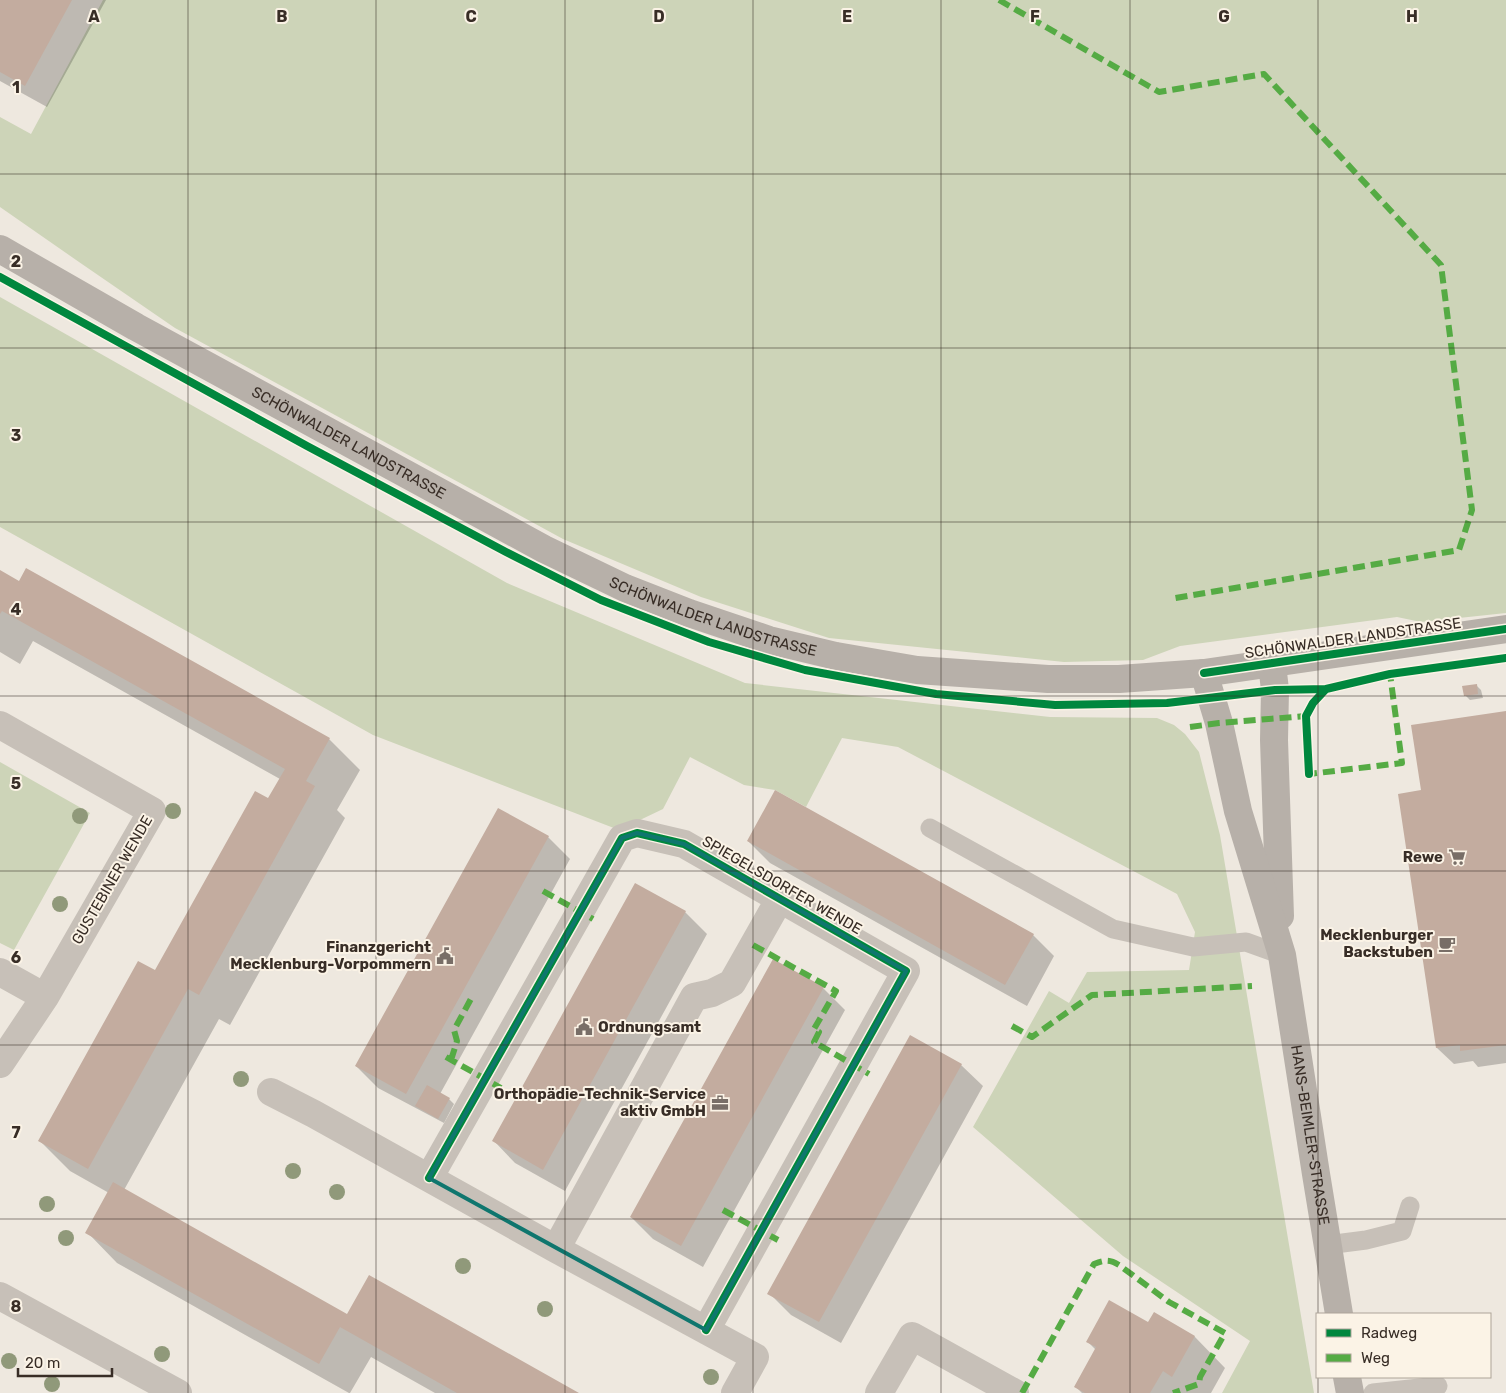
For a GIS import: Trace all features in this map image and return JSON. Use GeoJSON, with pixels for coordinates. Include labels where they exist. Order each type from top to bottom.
{"type":"FeatureCollection","features":[{"type":"Feature","properties":{"kind":"main road","name":"SCHÖNWALDER LANDSTRASSE"},"geometry":{"type":"LineString","coordinates":[[0,249],[144,331],[544,549],[625,588],[689,613],[769,640],[836,656],[917,670],[1048,679],[1119,679],[1204,673],[1506,629]]}},
{"type":"Feature","properties":{"kind":"main road","name":"HANS-BEIMLER-STRASSE"},"geometry":{"type":"LineString","coordinates":[[1272,664],[1275,690],[1274,740],[1282,955],[1339,1313]]}},
{"type":"Feature","properties":{"kind":"main road","name":"HANS-BEIMLER-STRASSE"},"geometry":{"type":"LineString","coordinates":[[1204,673],[1219,723],[1238,811],[1282,955]]}},
{"type":"Feature","properties":{"kind":"main road"},"geometry":{"type":"LineString","coordinates":[[1348,1378],[1350,1393]]}},
{"type":"Feature","properties":{"kind":"street","name":"GUSTEBINER WENDE"},"geometry":{"type":"LineString","coordinates":[[0,726],[152,811],[45,997],[0,1064]]}},
{"type":"Feature","properties":{"kind":"street","name":"SPIEGELSDORFER WENDE"},"geometry":{"type":"LineString","coordinates":[[429,1178],[622,838],[637,833],[684,844],[906,971],[706,1330]]}},
{"type":"Feature","properties":{"kind":"street","name":"SPIEGELSDORFER WENDE"},"geometry":{"type":"LineString","coordinates":[[556,1249],[694,997],[712,993],[732,983],[779,900]]}},
{"type":"Feature","properties":{"kind":"street"},"geometry":{"type":"LineString","coordinates":[[0,972],[45,997]]}},
{"type":"Feature","properties":{"kind":"street"},"geometry":{"type":"LineString","coordinates":[[272,1092],[755,1357],[735,1393]]}},
{"type":"Feature","properties":{"kind":"street"},"geometry":{"type":"LineString","coordinates":[[0,1296],[178,1393]]}},
{"type":"Feature","properties":{"kind":"street"},"geometry":{"type":"LineString","coordinates":[[879,1393],[912,1336],[1015,1393]]}},
{"type":"Feature","properties":{"kind":"lane"},"geometry":{"type":"LineString","coordinates":[[930,828],[1113,929],[1193,947],[1246,942],[1282,955]]}},
{"type":"Feature","properties":{"kind":"lane"},"geometry":{"type":"LineString","coordinates":[[1327,1246],[1366,1240],[1402,1231],[1410,1206]]}},
{"type":"Feature","properties":{"kind":"lane"},"geometry":{"type":"LineString","coordinates":[[1373,1393],[1438,1386]]}},
{"type":"Feature","properties":{"kind":"highlighted area"},"geometry":{"type":"Polygon","coordinates":[[[637,833],[684,844],[906,971],[706,1330],[429,1178],[622,838],[637,833]]]}},
{"type":"Feature","properties":{"kind":"green space"},"geometry":{"type":"Polygon","coordinates":[[[103,0],[1506,0],[1506,613],[1421,622],[1397,617],[1180,646],[1143,660],[1064,662],[829,638],[701,597],[563,539],[175,328],[0,207],[0,117],[31,134],[103,0]]]}},
{"type":"Feature","properties":{"kind":"green space"},"geometry":{"type":"Polygon","coordinates":[[[0,297],[507,583],[745,683],[1050,717],[1157,718],[1174,725],[1185,734],[1199,752],[1220,835],[1314,1393],[1222,1393],[1250,1341],[1123,1256],[973,1127],[1049,991],[1069,1003],[1087,972],[1189,970],[1195,932],[1177,894],[898,747],[842,738],[806,807],[775,790],[744,785],[690,757],[663,809],[619,830],[373,735],[0,527],[0,297]]]}},
{"type":"Feature","properties":{"kind":"green space"},"geometry":{"type":"Polygon","coordinates":[[[0,762],[90,813],[14,950],[0,943],[0,762]]]}},
{"type":"Feature","properties":{"kind":"building"},"geometry":{"type":"Polygon","coordinates":[[[0,0],[72,0],[25,86],[0,72],[0,0]]]}},
{"type":"Feature","properties":{"kind":"building"},"geometry":{"type":"Polygon","coordinates":[[[26,568],[330,738],[306,781],[315,786],[199,995],[188,989],[88,1169],[38,1141],[138,961],[155,970],[255,791],[268,798],[285,769],[2,611],[0,614],[0,570],[19,581],[26,568]]]}},
{"type":"Feature","properties":{"kind":"building"},"geometry":{"type":"Polygon","coordinates":[[[1477,684],[1478,694],[1464,696],[1462,686],[1477,684]]]}},
{"type":"Feature","properties":{"kind":"building","name":"Rewe"},"geometry":{"type":"Polygon","coordinates":[[[1506,711],[1506,1045],[1460,1051],[1460,1045],[1436,1048],[1398,794],[1421,790],[1411,725],[1506,711]]]}},
{"type":"Feature","properties":{"kind":"building"},"geometry":{"type":"Polygon","coordinates":[[[775,790],[1034,934],[1005,985],[747,841],[775,790]]]}},
{"type":"Feature","properties":{"kind":"building"},"geometry":{"type":"Polygon","coordinates":[[[498,808],[549,836],[406,1094],[355,1066],[498,808]]]}},
{"type":"Feature","properties":{"kind":"building"},"geometry":{"type":"Polygon","coordinates":[[[635,883],[686,911],[543,1170],[492,1141],[635,883]]]}},
{"type":"Feature","properties":{"kind":"building"},"geometry":{"type":"Polygon","coordinates":[[[773,959],[824,987],[681,1246],[630,1217],[773,959]]]}},
{"type":"Feature","properties":{"kind":"building"},"geometry":{"type":"Polygon","coordinates":[[[910,1035],[962,1064],[819,1322],[767,1294],[910,1035]]]}},
{"type":"Feature","properties":{"kind":"building"},"geometry":{"type":"Polygon","coordinates":[[[427,1085],[450,1098],[438,1119],[415,1106],[427,1085]]]}},
{"type":"Feature","properties":{"kind":"building"},"geometry":{"type":"Polygon","coordinates":[[[113,1182],[347,1314],[369,1275],[579,1393],[457,1393],[340,1327],[319,1364],[85,1233],[113,1182]]]}},
{"type":"Feature","properties":{"kind":"building"},"geometry":{"type":"Polygon","coordinates":[[[1109,1300],[1148,1322],[1154,1312],[1195,1336],[1172,1377],[1163,1371],[1150,1393],[1085,1393],[1074,1387],[1096,1347],[1086,1342],[1109,1300]]]}},
{"type":"Feature","properties":{"kind":"marked path"},"geometry":{"type":"LineString","coordinates":[[999,0],[1159,92],[1264,74],[1441,265],[1472,510],[1459,550],[1170,599]]}},
{"type":"Feature","properties":{"kind":"marked path"},"geometry":{"type":"LineString","coordinates":[[1309,770],[1309,774],[1402,763],[1390,674]]}},
{"type":"Feature","properties":{"kind":"marked path"},"geometry":{"type":"LineString","coordinates":[[1190,727],[1306,716]]}},
{"type":"Feature","properties":{"kind":"marked path"},"geometry":{"type":"LineString","coordinates":[[543,891],[593,919]]}},
{"type":"Feature","properties":{"kind":"marked path"},"geometry":{"type":"LineString","coordinates":[[753,945],[836,991],[814,1029],[819,1032],[814,1042],[869,1074]]}},
{"type":"Feature","properties":{"kind":"marked path"},"geometry":{"type":"LineString","coordinates":[[1012,1026],[1032,1037],[1092,995],[1252,986]]}},
{"type":"Feature","properties":{"kind":"marked path"},"geometry":{"type":"LineString","coordinates":[[451,1060],[457,1041],[454,1030],[472,997]]}},
{"type":"Feature","properties":{"kind":"marked path"},"geometry":{"type":"LineString","coordinates":[[446,1057],[501,1088]]}},
{"type":"Feature","properties":{"kind":"marked path"},"geometry":{"type":"LineString","coordinates":[[723,1210],[778,1240]]}},
{"type":"Feature","properties":{"kind":"marked path"},"geometry":{"type":"LineString","coordinates":[[1022,1393],[1094,1264],[1106,1261],[1119,1265],[1169,1302],[1225,1333],[1200,1377],[1199,1384],[1173,1393]]}},
{"type":"Feature","properties":{"kind":"cycle path"},"geometry":{"type":"LineString","coordinates":[[0,277],[307,446],[506,552],[601,600],[709,642],[805,670],[936,694],[1055,705],[1167,703],[1275,690],[1326,689]]}},
{"type":"Feature","properties":{"kind":"cycle path"},"geometry":{"type":"LineString","coordinates":[[1204,673],[1506,629]]}},
{"type":"Feature","properties":{"kind":"cycle path"},"geometry":{"type":"LineString","coordinates":[[1309,774],[1306,716],[1313,703],[1326,689],[1390,674],[1506,658]]}},
{"type":"Feature","properties":{"kind":"cycle path"},"geometry":{"type":"LineString","coordinates":[[429,1178],[622,838],[637,833],[684,844],[906,971],[706,1330]]}},
{"type":"Feature","properties":{"kind":"place","name":"Rewe"},"geometry":{"type":"Point","coordinates":[1457,857]}},
{"type":"Feature","properties":{"kind":"place","name":"Mecklenburger Backstuben"},"geometry":{"type":"Point","coordinates":[1447,944]}},
{"type":"Feature","properties":{"kind":"place","name":"Finanzgericht Mecklenburg-Vorpommern"},"geometry":{"type":"Point","coordinates":[445,956]}},
{"type":"Feature","properties":{"kind":"place","name":"Ordnungsamt"},"geometry":{"type":"Point","coordinates":[584,1027]}},
{"type":"Feature","properties":{"kind":"place","name":"Orthopädie-Technik-Service aktiv GmbH"},"geometry":{"type":"Point","coordinates":[720,1103]}}]}
